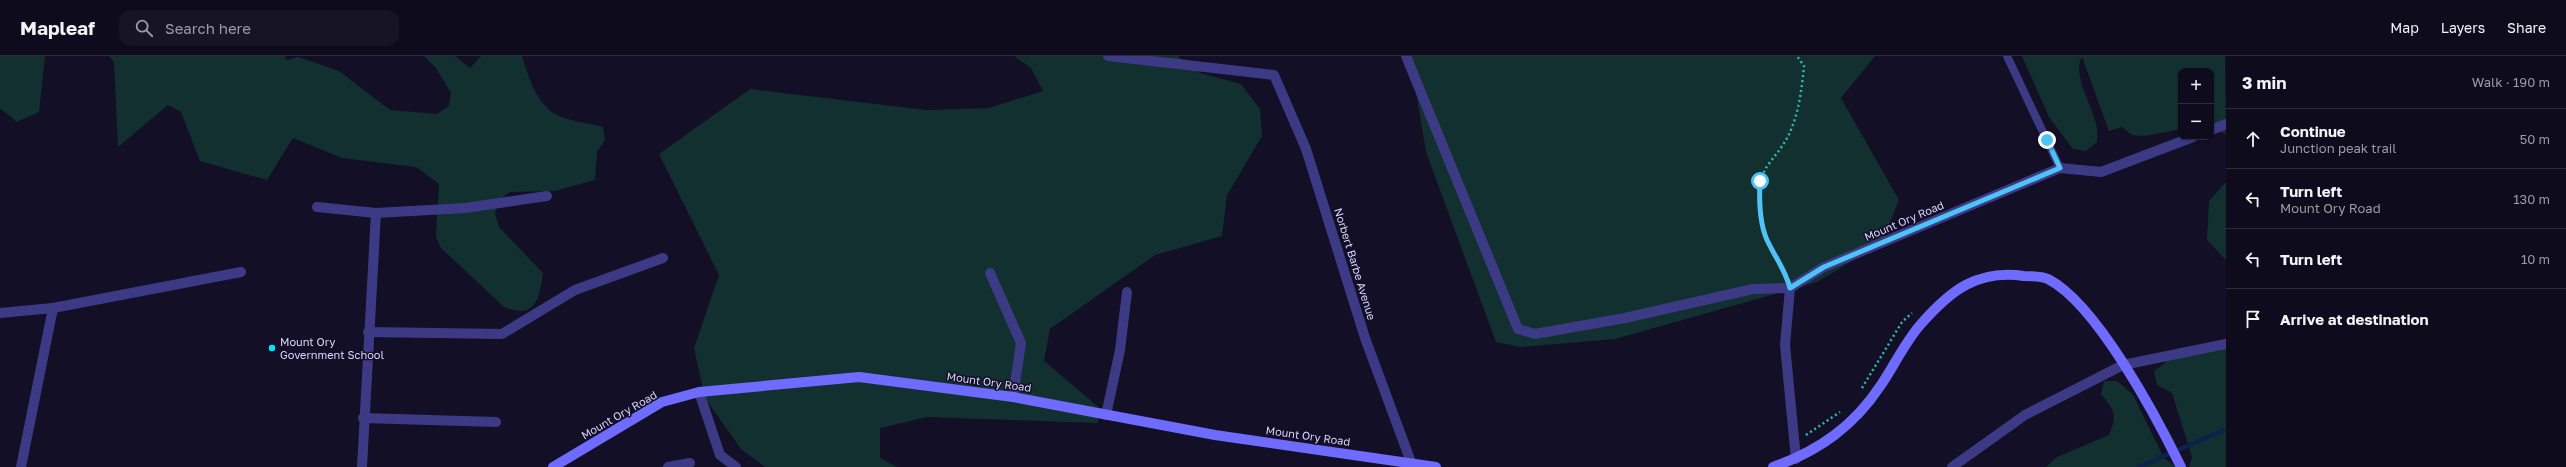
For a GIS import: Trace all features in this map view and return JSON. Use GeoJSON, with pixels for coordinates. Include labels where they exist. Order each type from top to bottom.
{"type":"FeatureCollection","features":[{"type":"Feature","properties":{"kind":"main road"},"geometry":{"type":"LineString","coordinates":[[1773,467],[1796,459],[1842,432],[1880,387],[1920,325],[1948,296],[1966,282],[2005,273],[2047,279],[2066,293],[2096,326],[2153,411],[2181,467]]}},
{"type":"Feature","properties":{"kind":"main road","name":"Mount Ory Road"},"geometry":{"type":"LineString","coordinates":[[553,467],[662,402],[698,392],[859,377],[1013,397],[1215,435],[1411,462],[1436,467]]}},
{"type":"Feature","properties":{"kind":"street","name":"Norbert Barbe Avenue"},"geometry":{"type":"LineString","coordinates":[[1108,56],[1274,75],[1306,149],[1366,338],[1411,462]]}},
{"type":"Feature","properties":{"kind":"street"},"geometry":{"type":"LineString","coordinates":[[1406,56],[1518,329],[1535,334],[1625,318],[1753,289],[1790,288],[1786,345],[1796,459]]}},
{"type":"Feature","properties":{"kind":"street"},"geometry":{"type":"LineString","coordinates":[[2214,129],[2226,124]]}},
{"type":"Feature","properties":{"kind":"street","name":"Mount Ory Road"},"geometry":{"type":"LineString","coordinates":[[1790,288],[1824,267],[2060,168],[2101,172],[2184,140]]}},
{"type":"Feature","properties":{"kind":"street"},"geometry":{"type":"LineString","coordinates":[[317,207],[376,213],[465,208],[547,196]]}},
{"type":"Feature","properties":{"kind":"street"},"geometry":{"type":"LineString","coordinates":[[362,467],[368,332],[376,213]]}},
{"type":"Feature","properties":{"kind":"street"},"geometry":{"type":"LineString","coordinates":[[368,332],[502,334],[575,290],[663,258]]}},
{"type":"Feature","properties":{"kind":"street"},"geometry":{"type":"LineString","coordinates":[[0,313],[53,308],[241,272]]}},
{"type":"Feature","properties":{"kind":"street"},"geometry":{"type":"LineString","coordinates":[[990,273],[1022,343],[1013,397]]}},
{"type":"Feature","properties":{"kind":"street"},"geometry":{"type":"LineString","coordinates":[[1106,415],[1120,350],[1127,292]]}},
{"type":"Feature","properties":{"kind":"street"},"geometry":{"type":"LineString","coordinates":[[21,467],[53,308]]}},
{"type":"Feature","properties":{"kind":"street"},"geometry":{"type":"LineString","coordinates":[[1952,467],[2025,415],[2123,365],[2226,344]]}},
{"type":"Feature","properties":{"kind":"street"},"geometry":{"type":"LineString","coordinates":[[698,392],[720,455],[736,467]]}},
{"type":"Feature","properties":{"kind":"street"},"geometry":{"type":"LineString","coordinates":[[364,418],[496,422]]}},
{"type":"Feature","properties":{"kind":"street"},"geometry":{"type":"LineString","coordinates":[[668,467],[690,463]]}},
{"type":"Feature","properties":{"kind":"lane"},"geometry":{"type":"LineString","coordinates":[[2007,56],[2060,168]]}},
{"type":"Feature","properties":{"kind":"path"},"geometry":{"type":"LineString","coordinates":[[1790,288],[1780,260],[1768,244],[1761,213],[1760,181],[1768,165],[1784,143],[1797,111],[1804,66],[1797,56]]}},
{"type":"Feature","properties":{"kind":"green space"},"geometry":{"type":"Polygon","coordinates":[[[0,56],[45,56],[39,112],[17,122],[0,108],[0,56]]]}},
{"type":"Feature","properties":{"kind":"green space"},"geometry":{"type":"Polygon","coordinates":[[[109,56],[285,56],[286,60],[298,57],[339,71],[390,110],[437,114],[449,106],[451,93],[436,68],[424,56],[455,56],[470,68],[481,56],[522,56],[534,88],[548,109],[555,114],[566,118],[603,127],[605,140],[597,152],[595,180],[555,191],[510,192],[499,200],[495,214],[499,227],[543,273],[540,291],[534,305],[523,311],[515,310],[504,307],[441,248],[436,237],[439,184],[416,167],[342,158],[293,138],[267,180],[200,161],[181,112],[168,105],[118,147],[114,62],[109,56]]]}},
{"type":"Feature","properties":{"kind":"green space"},"geometry":{"type":"Polygon","coordinates":[[[1014,56],[1178,56],[1200,73],[1241,84],[1260,109],[1262,136],[1227,195],[1222,236],[1155,255],[1050,329],[1044,361],[1102,410],[1097,423],[928,417],[880,428],[880,458],[897,467],[765,467],[741,449],[705,398],[694,348],[719,275],[659,154],[750,89],[926,110],[989,108],[1043,91],[1031,68],[1014,56]]]}},
{"type":"Feature","properties":{"kind":"green space"},"geometry":{"type":"Polygon","coordinates":[[[1410,56],[1875,56],[1841,98],[1899,200],[1881,244],[1817,282],[1615,339],[1520,347],[1496,342],[1426,152],[1410,56]]]}},
{"type":"Feature","properties":{"kind":"green space"},"geometry":{"type":"Polygon","coordinates":[[[2022,56],[2225,56],[2226,135],[2214,127],[2214,68],[2178,68],[2178,130],[2145,136],[2132,135],[2122,127],[2109,131],[2082,57],[2079,64],[2079,73],[2095,121],[2097,142],[2086,151],[2073,149],[2049,117],[2022,56]]]}},
{"type":"Feature","properties":{"kind":"green space"},"geometry":{"type":"Polygon","coordinates":[[[2226,182],[2226,260],[2207,240],[2209,201],[2226,182]]]}},
{"type":"Feature","properties":{"kind":"green space"},"geometry":{"type":"Polygon","coordinates":[[[2226,348],[2226,467],[2189,467],[2192,457],[2172,393],[2157,385],[2154,371],[2170,359],[2226,348]]]}},
{"type":"Feature","properties":{"kind":"green space"},"geometry":{"type":"Polygon","coordinates":[[[2104,381],[2117,381],[2133,395],[2164,458],[2176,467],[2046,467],[2057,457],[2109,435],[2114,417],[2112,409],[2101,394],[2104,381]]]}},
{"type":"Feature","properties":{"kind":"waterway"},"geometry":{"type":"LineString","coordinates":[[2139,467],[2226,429]]}},
{"type":"Feature","properties":{"kind":"place","name":"Mount Ory Government School"},"geometry":{"type":"Point","coordinates":[272,348]}},
{"type":"Feature","properties":{"kind":"route"},"geometry":{"type":"LineString","coordinates":[[1760,181],[1761,213],[1768,244],[1780,260],[1790,288],[1824,267],[2060,168],[2047,140]]}}]}
